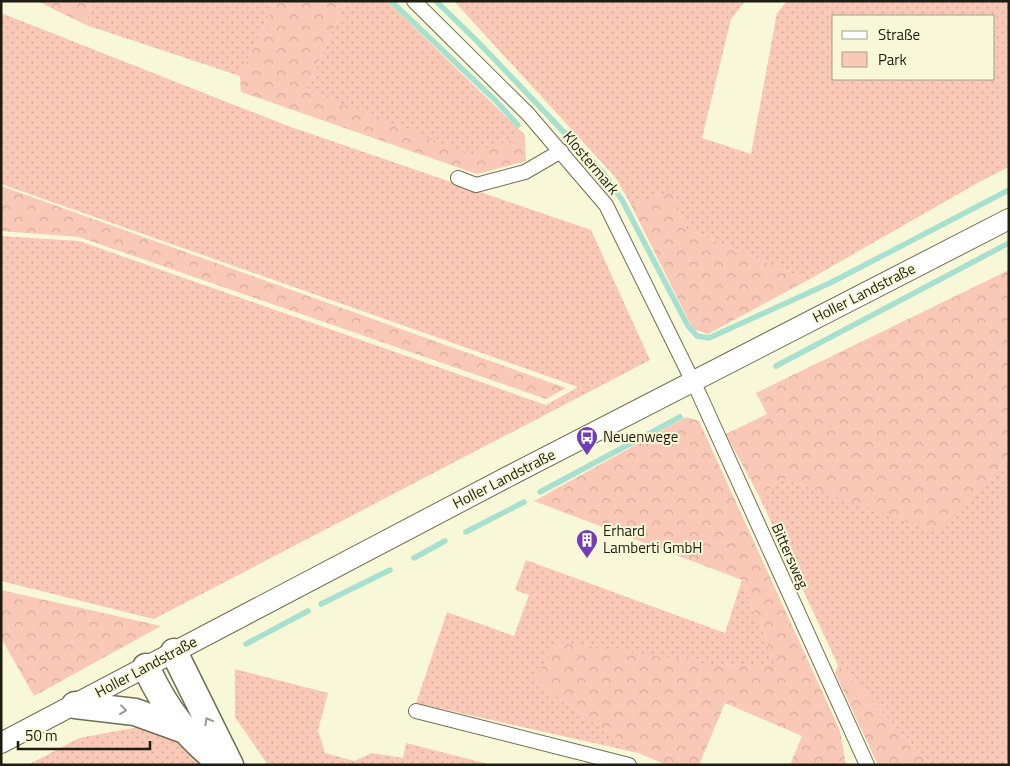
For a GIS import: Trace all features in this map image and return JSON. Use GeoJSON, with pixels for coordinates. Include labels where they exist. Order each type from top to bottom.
{"type":"FeatureCollection","features":[{"type":"Feature","properties":{"kind":"highway"},"geometry":{"type":"LineString","coordinates":[[174,652],[230,765]]}},
{"type":"Feature","properties":{"kind":"highway"},"geometry":{"type":"LineString","coordinates":[[146,667],[158,693],[182,729],[223,765]]}},
{"type":"Feature","properties":{"kind":"highway"},"geometry":{"type":"LineString","coordinates":[[75,705],[135,712],[182,729]]}},
{"type":"Feature","properties":{"kind":"main road","name":"Holler Landstraße"},"geometry":{"type":"LineString","coordinates":[[1,743],[693,381],[1009,219]]}},
{"type":"Feature","properties":{"kind":"street","name":"Klostermark"},"geometry":{"type":"LineString","coordinates":[[414,1],[528,114],[606,205],[693,381]]}},
{"type":"Feature","properties":{"kind":"street"},"geometry":{"type":"LineString","coordinates":[[458,178],[476,184],[525,172],[561,151]]}},
{"type":"Feature","properties":{"kind":"street","name":"Bittersweg"},"geometry":{"type":"LineString","coordinates":[[693,381],[866,765]]}},
{"type":"Feature","properties":{"kind":"street"},"geometry":{"type":"LineString","coordinates":[[416,711],[629,765]]}},
{"type":"Feature","properties":{"kind":"street","name":"Bittersweg"},"geometry":{"type":"LineString","coordinates":[[857,744],[858,765]]}},
{"type":"Feature","properties":{"kind":"green space"},"geometry":{"type":"Polygon","coordinates":[[[37,1],[92,1],[86,25],[37,1]]]}},
{"type":"Feature","properties":{"kind":"green space"},"geometry":{"type":"Polygon","coordinates":[[[92,1],[276,1],[240,76],[86,25],[92,1]]]}},
{"type":"Feature","properties":{"kind":"green space"},"geometry":{"type":"Polygon","coordinates":[[[276,1],[346,1],[306,90],[469,154],[525,135],[526,161],[477,174],[241,92],[240,76],[276,1]]]}},
{"type":"Feature","properties":{"kind":"green space"},"geometry":{"type":"Polygon","coordinates":[[[346,1],[387,1],[525,135],[469,155],[306,90],[346,1]]]}},
{"type":"Feature","properties":{"kind":"green space"},"geometry":{"type":"Polygon","coordinates":[[[454,1],[745,1],[731,19],[702,138],[751,154],[777,13],[787,1],[1009,1],[1009,167],[981,181],[808,280],[686,229],[672,192],[631,205],[616,178],[454,1]]]}},
{"type":"Feature","properties":{"kind":"green space"},"geometry":{"type":"Polygon","coordinates":[[[1,13],[288,126],[591,230],[650,360],[154,619],[1,581],[1,236],[79,241],[546,405],[578,387],[1,184],[1,13]]]}},
{"type":"Feature","properties":{"kind":"green space"},"geometry":{"type":"Polygon","coordinates":[[[1,186],[566,388],[546,399],[79,237],[1,231],[1,186]]]}},
{"type":"Feature","properties":{"kind":"green space"},"geometry":{"type":"Polygon","coordinates":[[[672,191],[686,229],[808,280],[708,334],[693,329],[631,205],[672,191]]]}},
{"type":"Feature","properties":{"kind":"green space"},"geometry":{"type":"Polygon","coordinates":[[[1009,270],[1009,457],[940,533],[782,478],[759,496],[726,434],[767,414],[756,393],[1009,270]]]}},
{"type":"Feature","properties":{"kind":"green space"},"geometry":{"type":"Polygon","coordinates":[[[686,417],[699,421],[840,731],[846,765],[790,765],[802,736],[725,703],[699,765],[667,765],[638,753],[535,681],[556,641],[715,665],[777,667],[742,580],[534,501],[686,417]]]}},
{"type":"Feature","properties":{"kind":"green space"},"geometry":{"type":"Polygon","coordinates":[[[1009,457],[1009,757],[1005,765],[931,765],[838,665],[759,496],[782,478],[940,532],[1009,457]]]}},
{"type":"Feature","properties":{"kind":"green space"},"geometry":{"type":"Polygon","coordinates":[[[526,560],[725,633],[742,580],[778,668],[715,665],[535,681],[638,753],[416,703],[447,612],[514,636],[529,595],[515,590],[526,560]]]}},
{"type":"Feature","properties":{"kind":"green space"},"geometry":{"type":"Polygon","coordinates":[[[1,590],[161,626],[34,696],[1,638],[1,590]]]}},
{"type":"Feature","properties":{"kind":"green space"},"geometry":{"type":"Polygon","coordinates":[[[838,665],[931,765],[878,765],[835,673],[838,665]]]}},
{"type":"Feature","properties":{"kind":"green space"},"geometry":{"type":"Polygon","coordinates":[[[235,669],[328,693],[318,730],[325,753],[354,761],[372,753],[403,758],[406,743],[492,765],[268,765],[235,717],[235,669]]]}},
{"type":"Feature","properties":{"kind":"green space"},"geometry":{"type":"Polygon","coordinates":[[[144,726],[172,736],[200,765],[28,765],[79,738],[144,726]]]}},
{"type":"Feature","properties":{"kind":"waterway"},"geometry":{"type":"LineString","coordinates":[[391,1],[497,102],[518,125]]}},
{"type":"Feature","properties":{"kind":"waterway"},"geometry":{"type":"LineString","coordinates":[[436,1],[478,42],[604,174],[622,200],[688,326],[697,336],[709,338],[830,283],[1009,190]]}},
{"type":"Feature","properties":{"kind":"waterway"},"geometry":{"type":"LineString","coordinates":[[776,366],[1009,243]]}},
{"type":"Feature","properties":{"kind":"waterway"},"geometry":{"type":"LineString","coordinates":[[540,492],[680,417]]}},
{"type":"Feature","properties":{"kind":"waterway"},"geometry":{"type":"LineString","coordinates":[[466,532],[524,502]]}},
{"type":"Feature","properties":{"kind":"waterway"},"geometry":{"type":"LineString","coordinates":[[414,558],[445,541]]}},
{"type":"Feature","properties":{"kind":"waterway"},"geometry":{"type":"LineString","coordinates":[[321,604],[390,570]]}},
{"type":"Feature","properties":{"kind":"waterway"},"geometry":{"type":"LineString","coordinates":[[246,644],[308,611]]}},
{"type":"Feature","properties":{"kind":"place","name":"Neuenwege"},"geometry":{"type":"Point","coordinates":[587,456]}},
{"type":"Feature","properties":{"kind":"place","name":"Erhard Lamberti GmbH"},"geometry":{"type":"Point","coordinates":[587,559]}}]}
